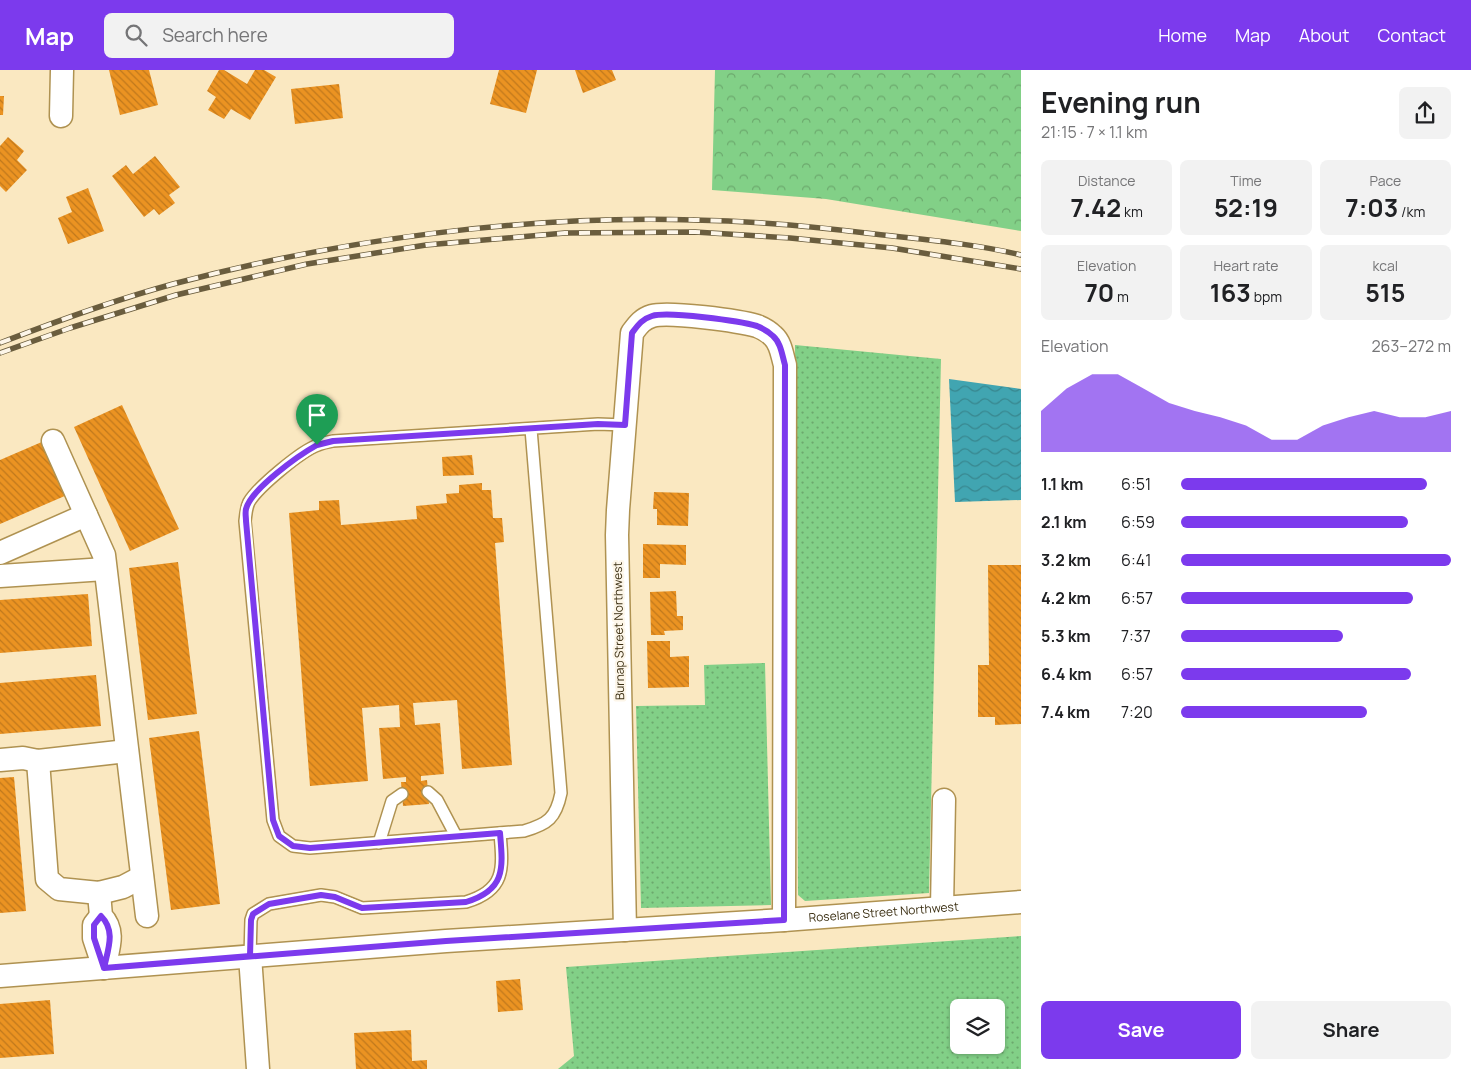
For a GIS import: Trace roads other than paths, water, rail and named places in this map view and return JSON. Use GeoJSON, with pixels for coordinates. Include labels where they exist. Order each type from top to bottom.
{"type":"FeatureCollection","features":[{"type":"Feature","properties":{"kind":"street"},"geometry":{"type":"LineString","coordinates":[[61,116],[62,70]]}},
{"type":"Feature","properties":{"kind":"street","name":"Burnap Street Northwest"},"geometry":{"type":"LineString","coordinates":[[625,930],[617,535],[632,333],[641,321],[653,316],[669,314],[742,323],[759,327],[773,336],[780,347],[785,365],[784,920]]}},
{"type":"Feature","properties":{"kind":"street"},"geometry":{"type":"LineString","coordinates":[[54,440],[104,555],[147,916]]}},
{"type":"Feature","properties":{"kind":"street"},"geometry":{"type":"LineString","coordinates":[[0,553],[86,515]]}},
{"type":"Feature","properties":{"kind":"street"},"geometry":{"type":"LineString","coordinates":[[0,576],[105,569]]}},
{"type":"Feature","properties":{"kind":"street"},"geometry":{"type":"LineString","coordinates":[[0,760],[23,758],[38,760],[127,751]]}},
{"type":"Feature","properties":{"kind":"street"},"geometry":{"type":"LineString","coordinates":[[38,760],[47,879],[59,888],[99,892],[123,887],[142,877]]}},
{"type":"Feature","properties":{"kind":"street"},"geometry":{"type":"LineString","coordinates":[[942,908],[944,800]]}},
{"type":"Feature","properties":{"kind":"street"},"geometry":{"type":"LineString","coordinates":[[99,892],[101,916],[94,925],[94,938],[104,968]]}},
{"type":"Feature","properties":{"kind":"street","name":"Roselane Street Northwest"},"geometry":{"type":"LineString","coordinates":[[0,976],[446,941],[784,920],[1021,902]]}},
{"type":"Feature","properties":{"kind":"street"},"geometry":{"type":"LineString","coordinates":[[250,956],[258,1069]]}},
{"type":"Feature","properties":{"kind":"lane"},"geometry":{"type":"LineString","coordinates":[[530,428],[561,793],[558,808],[552,818],[540,827],[524,831],[310,848],[293,846],[279,836],[273,820],[246,521],[246,509],[250,500],[261,488],[302,453],[317,445],[333,441],[357,439],[530,428],[598,424],[625,425]]}},
{"type":"Feature","properties":{"kind":"lane"},"geometry":{"type":"LineString","coordinates":[[428,792],[437,800],[456,836]]}},
{"type":"Feature","properties":{"kind":"lane"},"geometry":{"type":"LineString","coordinates":[[379,843],[392,801],[402,794]]}},
{"type":"Feature","properties":{"kind":"lane"},"geometry":{"type":"LineString","coordinates":[[250,956],[251,920],[253,914],[269,904],[321,895],[335,897],[362,908],[466,902],[481,898],[492,890],[499,878],[502,865],[500,833]]}},
{"type":"Feature","properties":{"kind":"water"},"geometry":{"type":"Polygon","coordinates":[[[949,379],[1021,389],[1021,500],[955,502],[949,379]]]}},
{"type":"Feature","properties":{"kind":"railway"},"geometry":{"type":"LineString","coordinates":[[0,343],[129,297],[236,268],[365,243],[498,226],[629,220],[737,221],[823,228],[944,242],[983,247],[1021,255]]}},
{"type":"Feature","properties":{"kind":"railway"},"geometry":{"type":"LineString","coordinates":[[0,353],[70,328],[176,295],[307,264],[426,245],[565,233],[695,232],[790,238],[892,248],[1021,269]]}}]}
